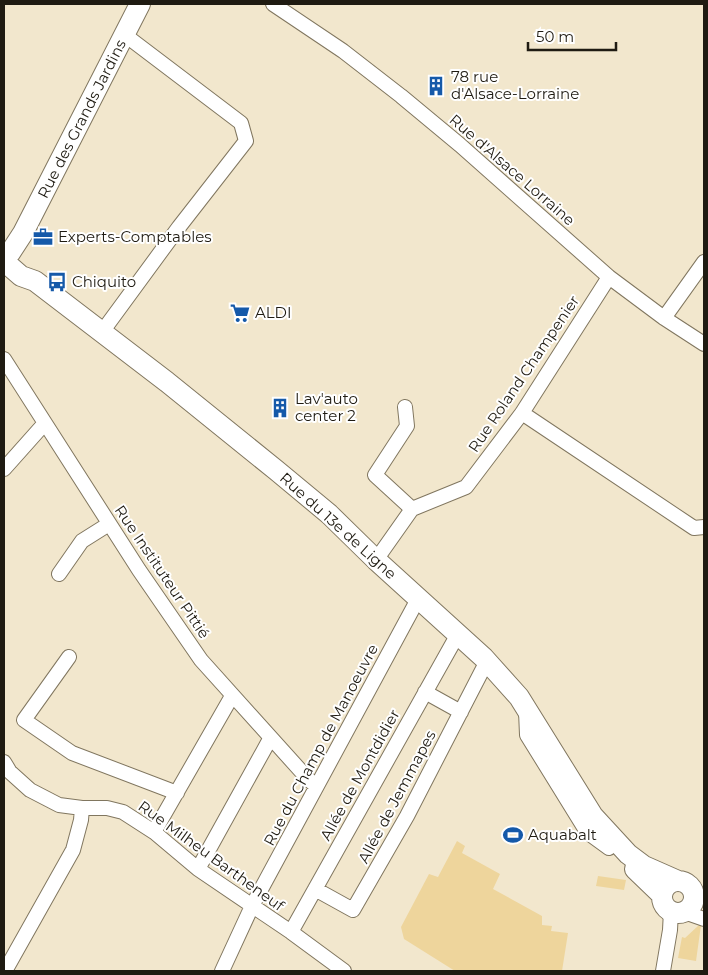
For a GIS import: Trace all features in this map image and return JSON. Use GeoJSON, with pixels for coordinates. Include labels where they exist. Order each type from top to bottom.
{"type":"FeatureCollection","features":[{"type":"Feature","properties":{"kind":"main road","name":"Rue des Grands Jardins"},"geometry":{"type":"LineString","coordinates":[[6,253],[23,233],[140,4]]}},
{"type":"Feature","properties":{"kind":"main road","name":"Rue du 13e de Ligne"},"geometry":{"type":"LineString","coordinates":[[6,253],[21,276],[35,281],[168,382],[329,514],[376,560],[487,661],[519,697],[594,816],[628,854],[657,873],[699,886],[704,885]]}},
{"type":"Feature","properties":{"kind":"main road","name":"Rue du 13e de Ligne"},"geometry":{"type":"LineString","coordinates":[[594,816],[597,831],[609,848],[684,910]]}},
{"type":"Feature","properties":{"kind":"main road"},"geometry":{"type":"LineString","coordinates":[[680,881],[688,884],[692,889],[694,895],[684,910],[667,886],[680,881]]}},
{"type":"Feature","properties":{"kind":"street","name":"Rue d'Alsace Lorraine"},"geometry":{"type":"LineString","coordinates":[[273,4],[343,51],[401,96],[460,145],[609,277],[664,318],[704,344]]}},
{"type":"Feature","properties":{"kind":"street"},"geometry":{"type":"LineString","coordinates":[[102,332],[179,227],[246,141],[241,123],[125,35]]}},
{"type":"Feature","properties":{"kind":"street"},"geometry":{"type":"LineString","coordinates":[[664,318],[704,262]]}},
{"type":"Feature","properties":{"kind":"street","name":"Rue Roland Champenier"},"geometry":{"type":"LineString","coordinates":[[412,509],[466,487],[522,412],[609,277]]}},
{"type":"Feature","properties":{"kind":"street","name":"Rue Instituteur Pittié"},"geometry":{"type":"LineString","coordinates":[[4,359],[139,570],[201,660],[270,738],[316,786]]}},
{"type":"Feature","properties":{"kind":"street"},"geometry":{"type":"LineString","coordinates":[[376,560],[412,509],[375,475],[407,426],[405,407]]}},
{"type":"Feature","properties":{"kind":"street"},"geometry":{"type":"LineString","coordinates":[[522,412],[694,528],[704,527]]}},
{"type":"Feature","properties":{"kind":"street"},"geometry":{"type":"LineString","coordinates":[[4,469],[45,424]]}},
{"type":"Feature","properties":{"kind":"street"},"geometry":{"type":"LineString","coordinates":[[59,574],[82,541],[109,524]]}},
{"type":"Feature","properties":{"kind":"street","name":"Rue du Champ de Manoeuvre"},"geometry":{"type":"LineString","coordinates":[[222,971],[252,906],[418,599]]}},
{"type":"Feature","properties":{"kind":"street","name":"Allée de Montdidier"},"geometry":{"type":"LineString","coordinates":[[292,934],[315,889],[458,634]]}},
{"type":"Feature","properties":{"kind":"street"},"geometry":{"type":"LineString","coordinates":[[70,657],[24,720],[72,753],[177,793]]}},
{"type":"Feature","properties":{"kind":"street","name":"Allée de Jemmapes"},"geometry":{"type":"LineString","coordinates":[[315,889],[353,910],[407,816],[487,661]]}},
{"type":"Feature","properties":{"kind":"street"},"geometry":{"type":"LineString","coordinates":[[425,692],[461,712]]}},
{"type":"Feature","properties":{"kind":"street"},"geometry":{"type":"LineString","coordinates":[[154,832],[232,696]]}},
{"type":"Feature","properties":{"kind":"street"},"geometry":{"type":"LineString","coordinates":[[526,708],[527,735],[587,832],[609,848]]}},
{"type":"Feature","properties":{"kind":"street"},"geometry":{"type":"LineString","coordinates":[[198,869],[270,738]]}},
{"type":"Feature","properties":{"kind":"street","name":"Rue Milheu Bartheneuf"},"geometry":{"type":"LineString","coordinates":[[4,762],[10,772],[30,790],[59,806],[107,808],[123,812],[154,832],[198,869],[344,971]]}},
{"type":"Feature","properties":{"kind":"street"},"geometry":{"type":"LineString","coordinates":[[5,971],[73,850],[81,820],[82,808]]}},
{"type":"Feature","properties":{"kind":"street"},"geometry":{"type":"LineString","coordinates":[[663,971],[684,910]]}},
{"type":"Feature","properties":{"kind":"shaded area"},"geometry":{"type":"Polygon","coordinates":[[[457,841],[465,846],[462,853],[500,874],[493,889],[542,916],[542,925],[552,926],[551,931],[568,933],[562,971],[455,971],[404,939],[401,927],[429,874],[438,877],[457,841]]]}},
{"type":"Feature","properties":{"kind":"shaded area"},"geometry":{"type":"Polygon","coordinates":[[[598,876],[626,880],[624,890],[596,886],[598,876]]]}},
{"type":"Feature","properties":{"kind":"shaded area"},"geometry":{"type":"Polygon","coordinates":[[[701,925],[696,961],[678,958],[682,937],[685,938],[701,925]]]}},
{"type":"Feature","properties":{"kind":"place","name":"78 rue d'Alsace-Lorraine"},"geometry":{"type":"Point","coordinates":[436,86]}},
{"type":"Feature","properties":{"kind":"place","name":"Experts-Comptables"},"geometry":{"type":"Point","coordinates":[43,237]}},
{"type":"Feature","properties":{"kind":"place","name":"Chiquito"},"geometry":{"type":"Point","coordinates":[57,282]}},
{"type":"Feature","properties":{"kind":"place","name":"ALDI"},"geometry":{"type":"Point","coordinates":[240,313]}},
{"type":"Feature","properties":{"kind":"place","name":"Lav'auto center 2"},"geometry":{"type":"Point","coordinates":[280,408]}},
{"type":"Feature","properties":{"kind":"place","name":"Aquabalt"},"geometry":{"type":"Point","coordinates":[513,835]}}]}
